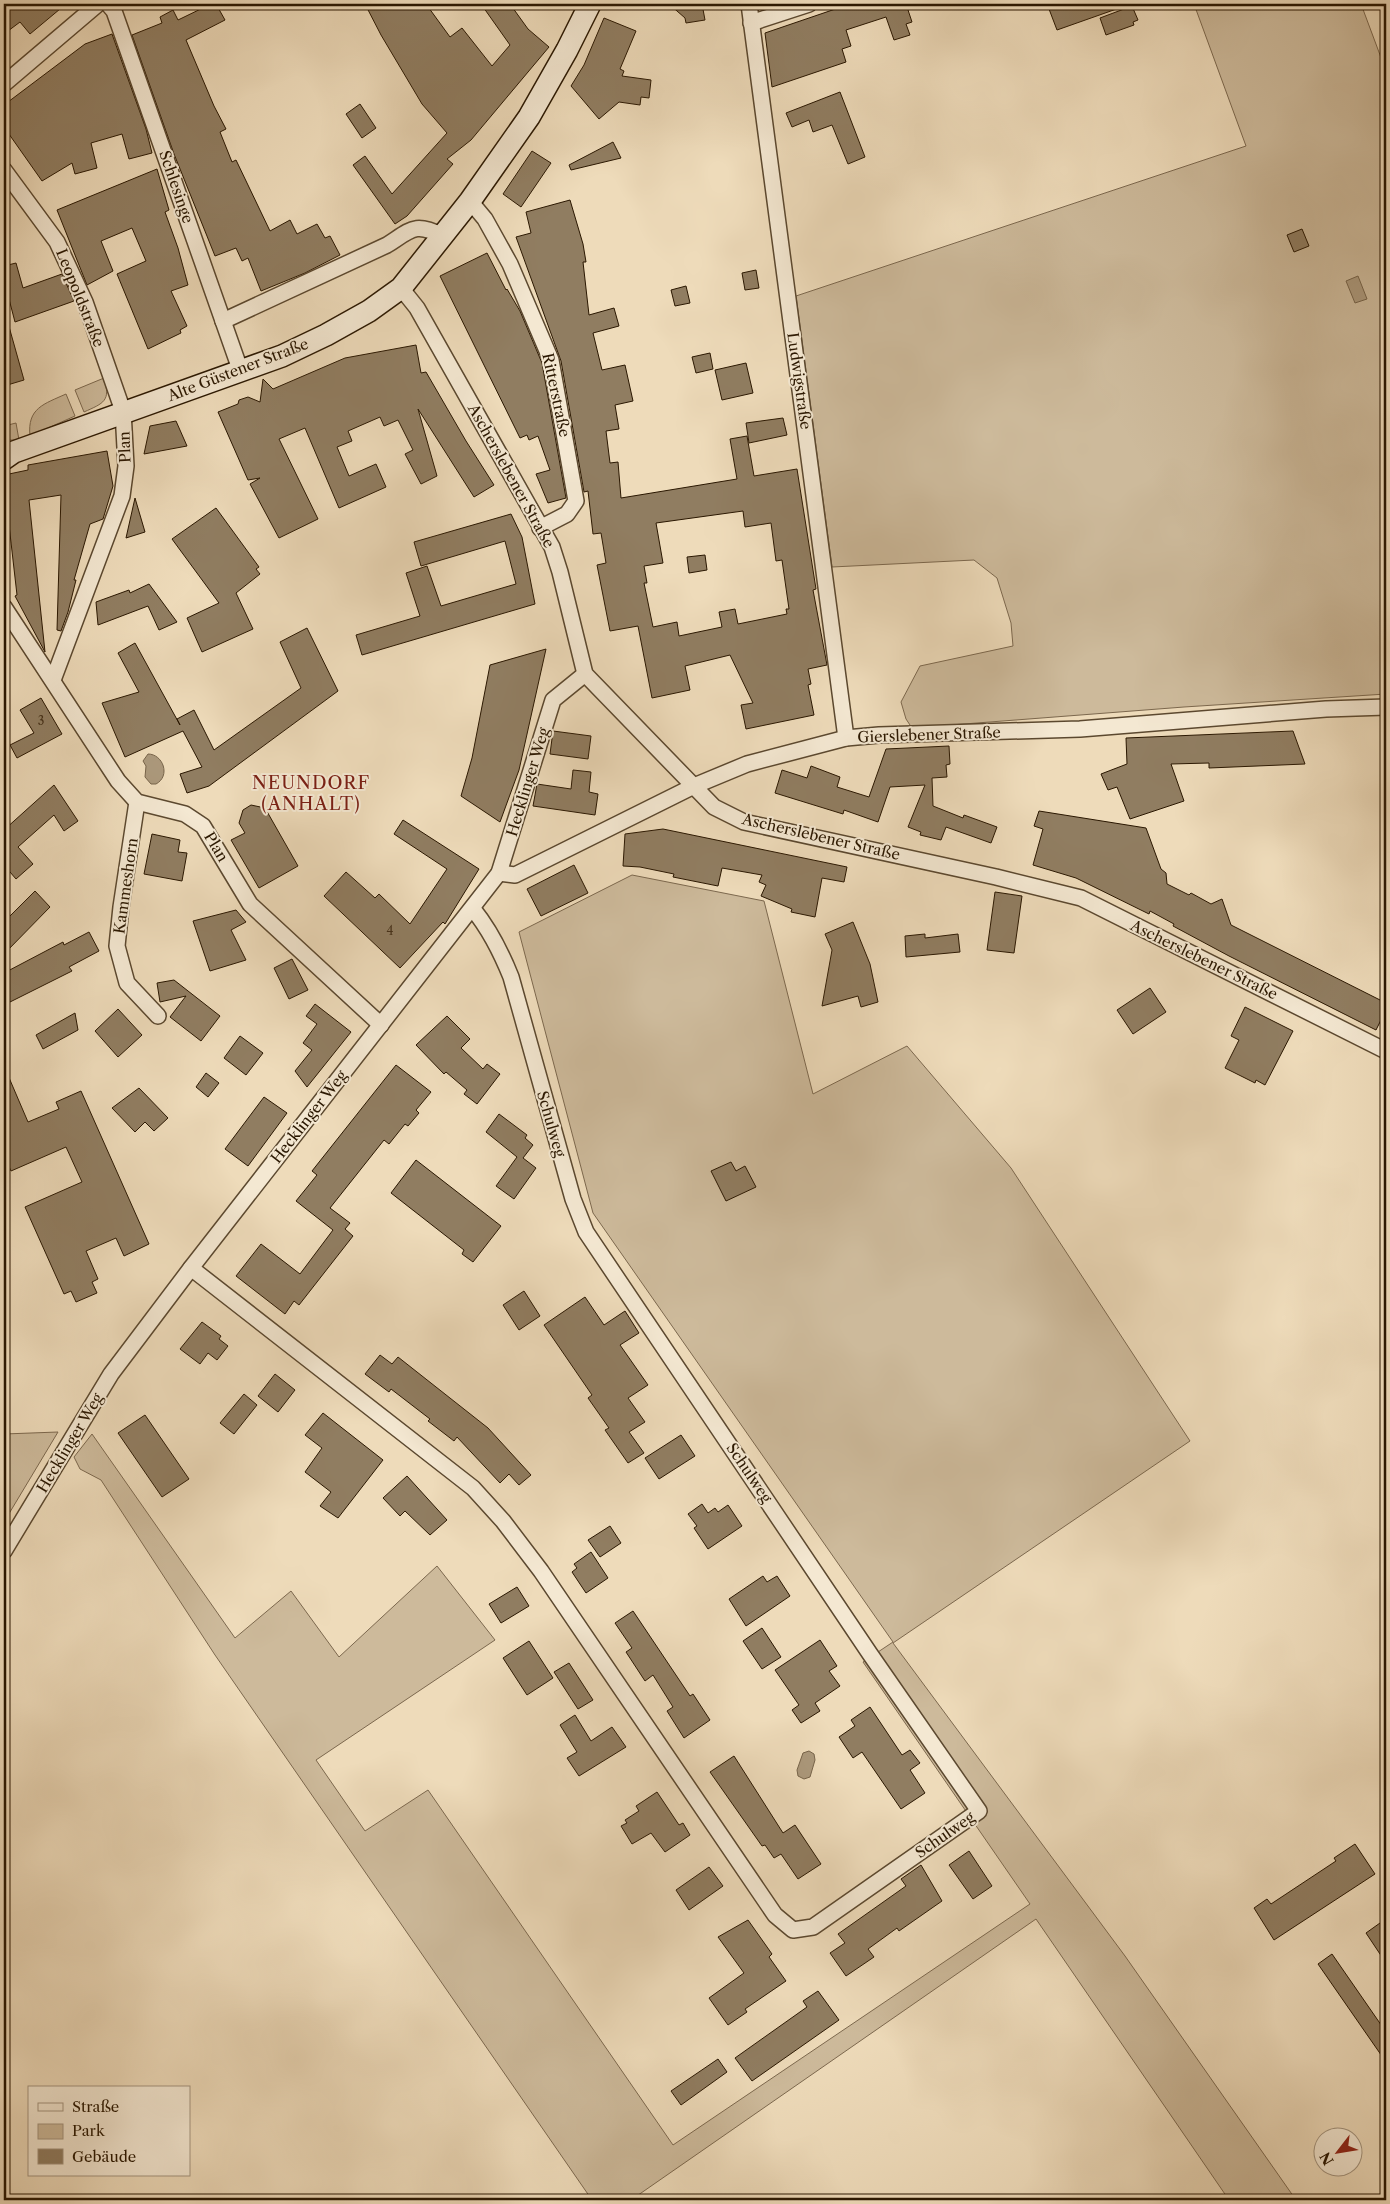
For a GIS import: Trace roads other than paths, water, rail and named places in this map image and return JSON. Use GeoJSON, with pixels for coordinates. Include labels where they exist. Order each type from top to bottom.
{"type":"FeatureCollection","features":[{"type":"Feature","properties":{"kind":"main road","name":"Alte Güstener Straße"},"geometry":{"type":"LineString","coordinates":[[4,459],[14,452],[123,411],[241,372],[326,335],[369,311],[401,288],[470,201],[529,117],[567,50],[590,4]]}},
{"type":"Feature","properties":{"kind":"street"},"geometry":{"type":"LineString","coordinates":[[4,84],[98,4]]}},
{"type":"Feature","properties":{"kind":"street","name":"Schlesinge"},"geometry":{"type":"LineString","coordinates":[[108,4],[114,11],[241,372]]}},
{"type":"Feature","properties":{"kind":"street","name":"Ludwigstraße"},"geometry":{"type":"LineString","coordinates":[[749,4],[846,738]]}},
{"type":"Feature","properties":{"kind":"street"},"geometry":{"type":"LineString","coordinates":[[751,24],[809,4]]}},
{"type":"Feature","properties":{"kind":"street","name":"Leopoldstraße"},"geometry":{"type":"LineString","coordinates":[[4,170],[57,242],[85,302],[123,411]]}},
{"type":"Feature","properties":{"kind":"street","name":"Ritterstraße"},"geometry":{"type":"LineString","coordinates":[[470,201],[485,219],[510,264],[551,360],[576,501],[567,514],[540,528]]}},
{"type":"Feature","properties":{"kind":"street"},"geometry":{"type":"LineString","coordinates":[[223,321],[387,245],[412,229],[427,228],[443,236]]}},
{"type":"Feature","properties":{"kind":"street","name":"Ascherslebener Straße"},"geometry":{"type":"LineString","coordinates":[[401,288],[417,308],[552,547],[585,674],[714,807],[744,822],[996,877],[1080,898],[1386,1051]]}},
{"type":"Feature","properties":{"kind":"street","name":"Plan"},"geometry":{"type":"LineString","coordinates":[[53,680],[122,496],[126,466],[123,411]]}},
{"type":"Feature","properties":{"kind":"street"},"geometry":{"type":"LineString","coordinates":[[4,607],[118,781],[138,802]]}},
{"type":"Feature","properties":{"kind":"street","name":"Hecklinger Weg"},"geometry":{"type":"LineString","coordinates":[[4,1552],[67,1450],[106,1381],[190,1268],[499,874],[553,700],[585,674]]}},
{"type":"Feature","properties":{"kind":"street","name":"Gierslebener Straße"},"geometry":{"type":"LineString","coordinates":[[499,874],[515,875],[694,786],[747,764],[846,738],[880,735],[1080,729],[1326,708],[1386,707]]}},
{"type":"Feature","properties":{"kind":"street","name":"Plan"},"geometry":{"type":"LineString","coordinates":[[138,802],[185,814],[203,826],[250,904],[381,1026]]}},
{"type":"Feature","properties":{"kind":"street","name":"Kammeshorn"},"geometry":{"type":"LineString","coordinates":[[138,802],[121,907],[118,946],[127,983],[158,1016]]}},
{"type":"Feature","properties":{"kind":"street","name":"Schulweg"},"geometry":{"type":"LineString","coordinates":[[190,1268],[473,1488],[498,1514],[541,1571],[775,1915],[793,1930],[813,1927],[979,1810],[870,1654],[586,1232],[573,1199],[512,978],[496,942],[473,909]]}},
{"type":"Feature","properties":{"kind":"district","name":"NEUNDORF (ANHALT)"},"geometry":{"type":"Point","coordinates":[311,793]}}]}
